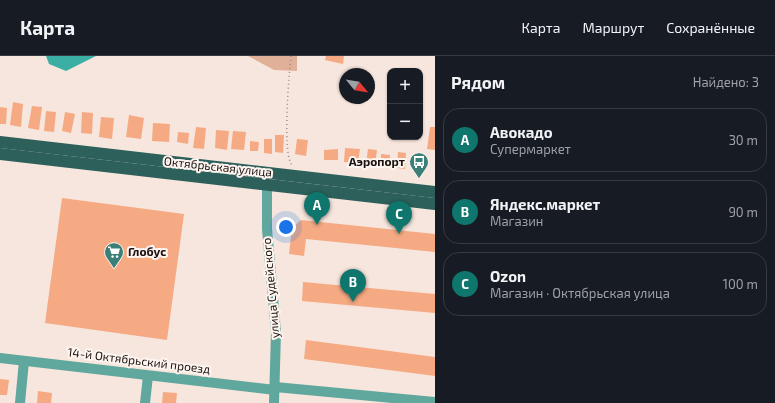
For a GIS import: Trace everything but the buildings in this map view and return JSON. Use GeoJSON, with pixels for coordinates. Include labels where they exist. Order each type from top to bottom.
{"type":"FeatureCollection","features":[{"type":"Feature","properties":{"kind":"main road","name":"Октябрьская улица"},"geometry":{"type":"LineString","coordinates":[[0,142],[435,192]]}},
{"type":"Feature","properties":{"kind":"main road","name":"Октябрьская улица"},"geometry":{"type":"LineString","coordinates":[[0,154],[435,204]]}},
{"type":"Feature","properties":{"kind":"main road","name":"улица Судейского"},"geometry":{"type":"LineString","coordinates":[[267,185],[268,172]]}},
{"type":"Feature","properties":{"kind":"street","name":"улица Судейского"},"geometry":{"type":"LineString","coordinates":[[267,185],[267,229],[276,332],[274,403]]}},
{"type":"Feature","properties":{"kind":"street","name":"14-й Октябрьский проезд"},"geometry":{"type":"LineString","coordinates":[[0,358],[148,376],[402,401],[435,402]]}},
{"type":"Feature","properties":{"kind":"street"},"geometry":{"type":"LineString","coordinates":[[20,403],[24,362]]}},
{"type":"Feature","properties":{"kind":"street"},"geometry":{"type":"LineString","coordinates":[[145,403],[148,376]]}},
{"type":"Feature","properties":{"kind":"path"},"geometry":{"type":"LineString","coordinates":[[291,56],[288,76],[288,159],[295,168]]}},
{"type":"Feature","properties":{"kind":"shaded area"},"geometry":{"type":"Polygon","coordinates":[[[248,56],[297,56],[297,71],[274,70],[248,56]]]}},
{"type":"Feature","properties":{"kind":"water"},"geometry":{"type":"Polygon","coordinates":[[[46,56],[96,56],[66,71],[49,64],[46,56]]]}},
{"type":"Feature","properties":{"kind":"place","name":"Аэропорт"},"geometry":{"type":"Point","coordinates":[419,179]}},
{"type":"Feature","properties":{"kind":"place","name":"Авокадо"},"geometry":{"type":"Point","coordinates":[317,225]}},
{"type":"Feature","properties":{"kind":"place","name":"Ozon"},"geometry":{"type":"Point","coordinates":[399,234]}},
{"type":"Feature","properties":{"kind":"place","name":"Глобус"},"geometry":{"type":"Point","coordinates":[114,269]}},
{"type":"Feature","properties":{"kind":"place","name":"Яндекс.маркет"},"geometry":{"type":"Point","coordinates":[353,302]}}]}
